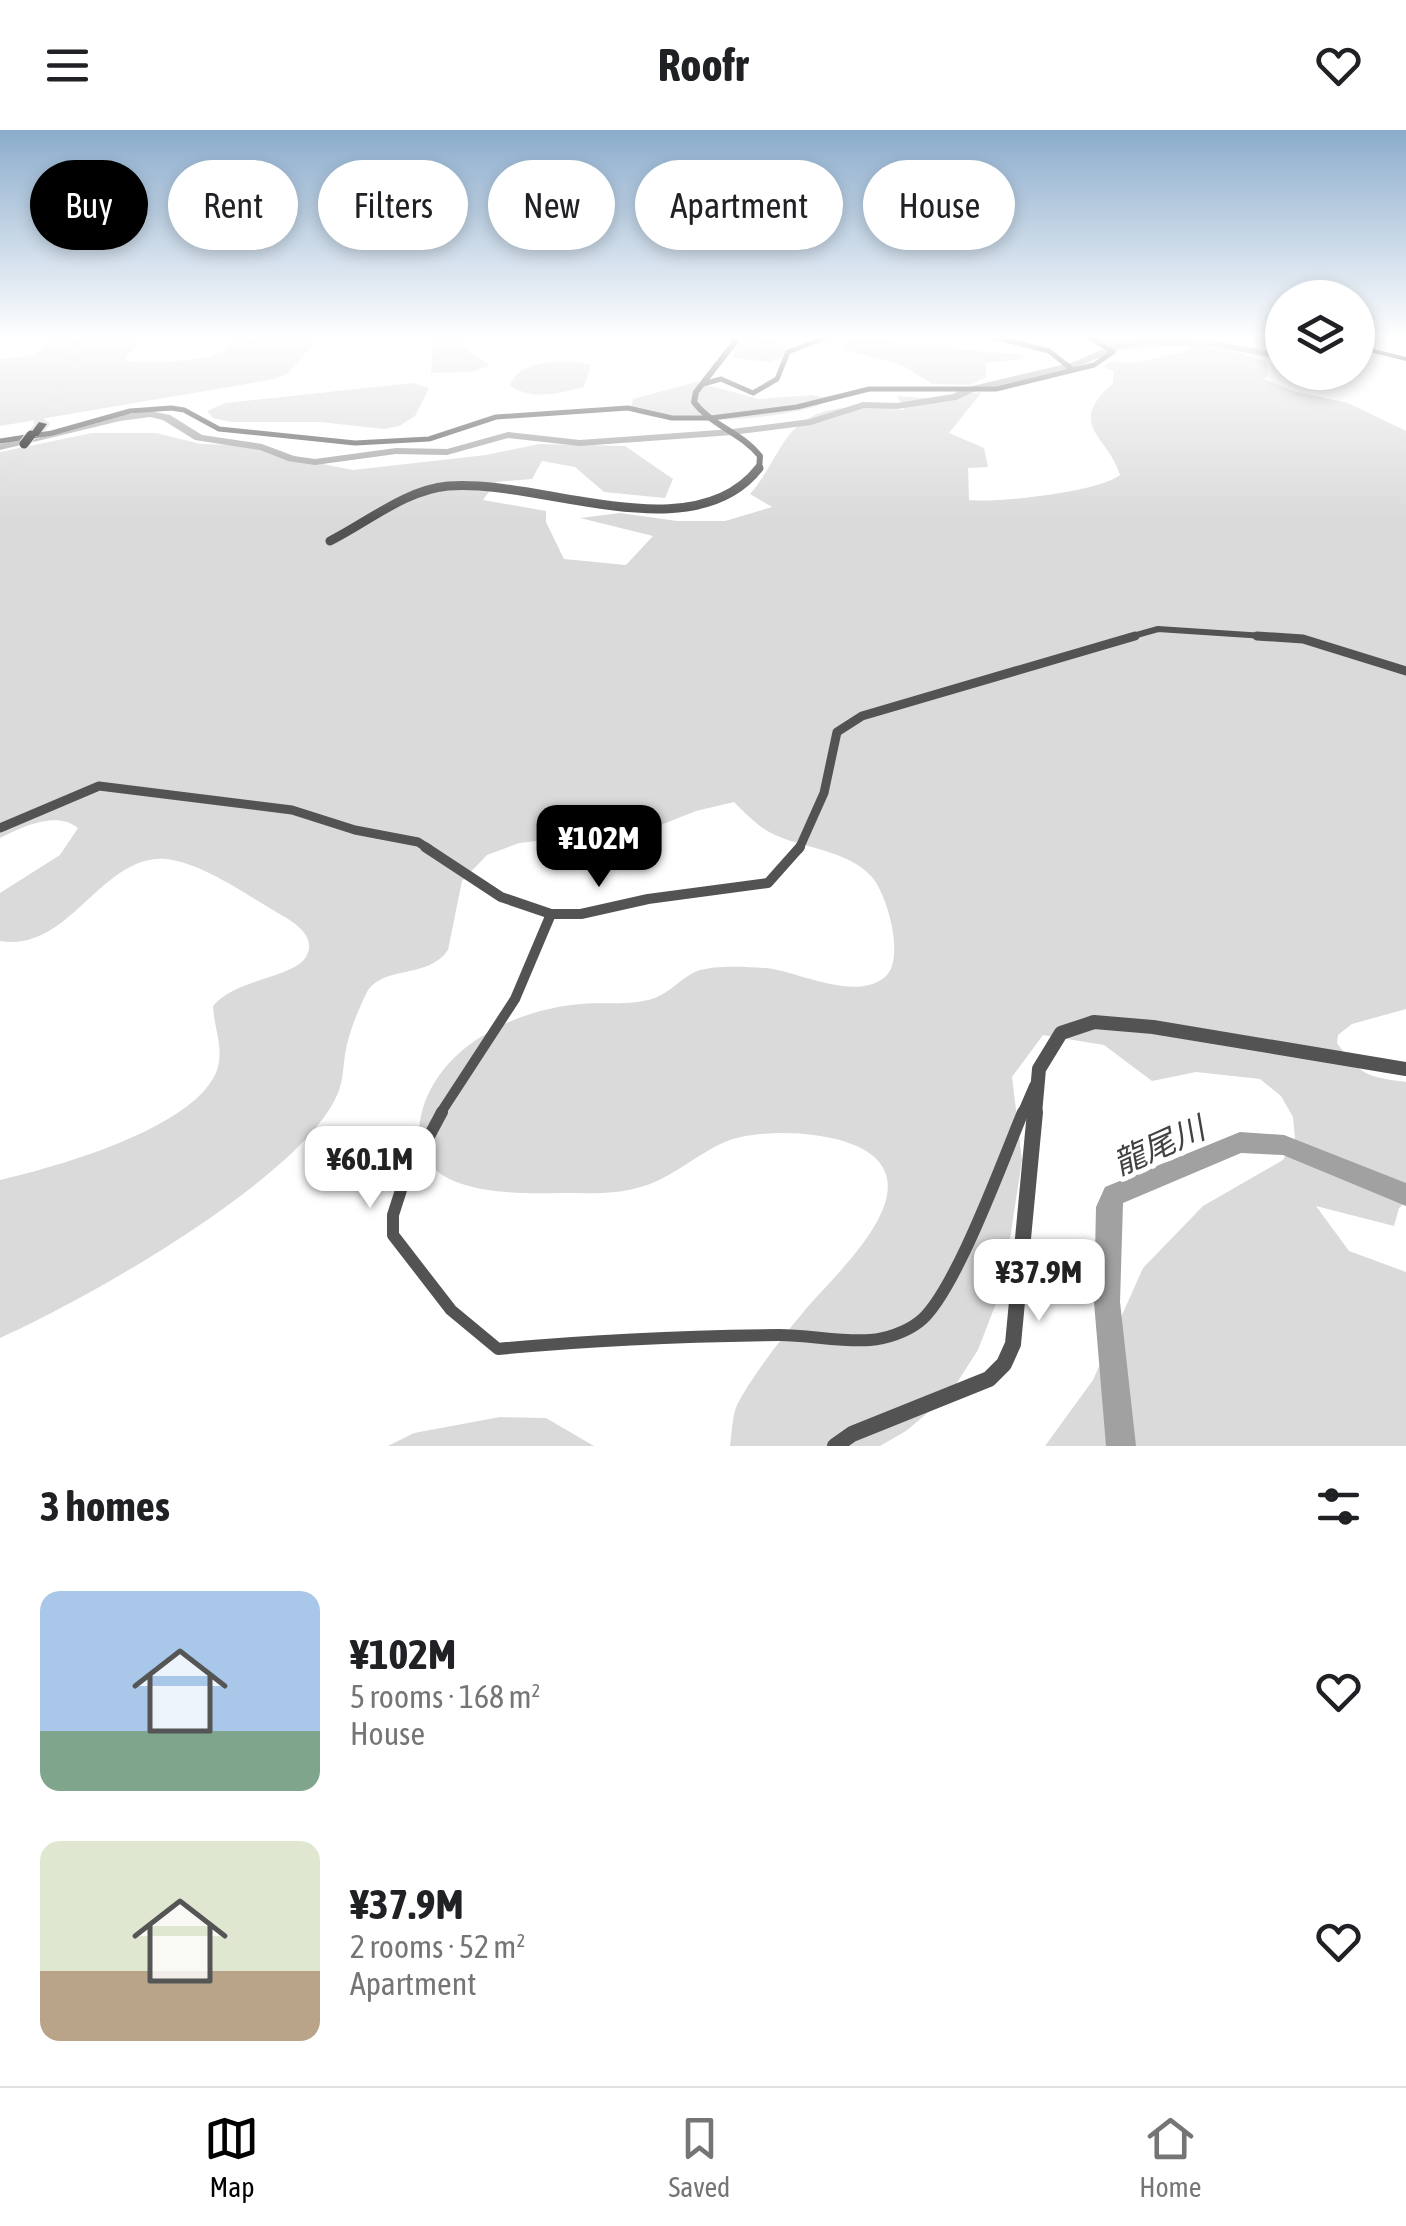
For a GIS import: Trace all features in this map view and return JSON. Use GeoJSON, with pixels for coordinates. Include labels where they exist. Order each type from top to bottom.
{"type":"FeatureCollection","features":[{"type":"Feature","properties":{"kind":"street"},"geometry":{"type":"LineString","coordinates":[[330,541],[424,492],[459,484],[649,508],[711,500],[740,490],[761,464],[754,446],[711,418],[694,402],[697,396]]}},
{"type":"Feature","properties":{"kind":"street"},"geometry":{"type":"LineString","coordinates":[[0,441],[130,411],[171,408],[184,410],[219,430],[355,442],[429,439],[496,418],[525,414],[579,414],[628,408],[672,418],[711,418],[797,408],[841,396]]}},
{"type":"Feature","properties":{"kind":"street"},"geometry":{"type":"LineString","coordinates":[[0,828],[99,786],[292,810],[344,827],[418,842],[501,898],[550,914],[582,914],[648,899],[768,883],[778,876],[798,847],[820,806],[834,738],[842,725],[879,711],[1158,629],[1303,639],[1358,660],[1406,671]]}},
{"type":"Feature","properties":{"kind":"street"},"geometry":{"type":"LineString","coordinates":[[550,914],[534,962],[406,1175],[389,1224],[393,1236],[451,1310],[480,1338],[498,1348],[626,1337],[785,1335],[871,1340],[921,1321],[936,1303],[970,1238],[1039,1070],[1061,1033],[1076,1025],[1094,1022],[1154,1027],[1406,1070]]}},
{"type":"Feature","properties":{"kind":"street"},"geometry":{"type":"LineString","coordinates":[[835,1446],[852,1434],[990,1379],[1004,1364],[1013,1344],[1039,1070]]}},
{"type":"Feature","properties":{"kind":"shaded area"},"geometry":{"type":"Polygon","coordinates":[[[0,396],[173,396],[0,426],[0,396]]]}},
{"type":"Feature","properties":{"kind":"shaded area"},"geometry":{"type":"Polygon","coordinates":[[[287,396],[425,396],[415,416],[399,426],[384,429],[320,422],[231,422],[213,418],[207,411],[225,403],[287,396]]]}},
{"type":"Feature","properties":{"kind":"shaded area"},"geometry":{"type":"Polygon","coordinates":[[[897,396],[978,396],[949,433],[984,448],[988,467],[968,468],[969,500],[1002,500],[1092,487],[1120,475],[1094,430],[1092,410],[1100,396],[1318,396],[1348,403],[1406,431],[1406,1009],[1352,1024],[1338,1035],[1337,1043],[1365,1073],[1406,1082],[1406,1202],[1399,1208],[1394,1226],[1316,1206],[1349,1251],[1406,1272],[1406,1446],[1045,1446],[1093,1380],[1143,1268],[1203,1206],[1283,1160],[1295,1139],[1293,1117],[1281,1096],[1260,1079],[1196,1072],[1152,1081],[1104,1045],[1043,1035],[1012,1077],[1022,1160],[1003,1285],[978,1350],[949,1395],[906,1431],[880,1446],[730,1446],[735,1409],[751,1381],[861,1246],[884,1207],[888,1189],[885,1172],[875,1158],[858,1147],[812,1135],[742,1137],[715,1147],[655,1182],[603,1193],[489,1190],[444,1176],[428,1162],[420,1142],[421,1116],[430,1092],[443,1070],[461,1052],[506,1023],[556,1007],[646,1000],[661,995],[697,971],[713,968],[764,968],[857,987],[885,977],[894,956],[892,926],[883,896],[871,876],[852,861],[773,834],[734,802],[696,811],[643,832],[624,851],[597,853],[545,840],[519,843],[487,855],[462,881],[448,950],[430,965],[386,977],[368,990],[348,1039],[338,1093],[317,1126],[282,1162],[188,1233],[84,1296],[0,1338],[0,1180],[86,1156],[178,1113],[200,1095],[218,1066],[213,1006],[235,990],[299,964],[306,957],[309,944],[294,923],[242,891],[196,867],[166,859],[143,862],[122,871],[46,933],[25,941],[0,941],[0,893],[60,855],[78,828],[50,820],[0,838],[0,452],[92,433],[156,433],[201,444],[264,446],[287,457],[353,470],[486,455],[539,444],[625,446],[673,479],[665,498],[604,492],[575,467],[542,461],[532,479],[496,482],[483,500],[546,511],[546,522],[564,559],[626,565],[653,536],[580,518],[620,513],[677,521],[725,521],[772,507],[750,494],[796,428],[823,412],[855,407],[905,410],[897,396]]]}},
{"type":"Feature","properties":{"kind":"shaded area"},"geometry":{"type":"Polygon","coordinates":[[[633,399],[831,399],[792,412],[700,420],[647,416],[631,410],[633,399]]]}},
{"type":"Feature","properties":{"kind":"shaded area"},"geometry":{"type":"Polygon","coordinates":[[[500,1417],[546,1418],[594,1446],[388,1446],[414,1433],[500,1417]]]}},
{"type":"Feature","properties":{"kind":"waterway"},"geometry":{"type":"LineString","coordinates":[[0,447],[150,414],[166,417],[199,438],[262,447],[292,459],[315,462],[396,451],[447,452],[508,435],[580,443],[732,432],[811,422],[863,405],[897,406],[957,396]]}},
{"type":"Feature","properties":{"kind":"waterway","name":"龍尾川"},"geometry":{"type":"LineString","coordinates":[[1121,1446],[1107,1302],[1109,1207],[1114,1195],[1240,1142],[1284,1145],[1406,1195]]}},
{"type":"Feature","properties":{"kind":"tunnel"},"geometry":{"type":"LineString","coordinates":[[37,425],[54,396]]}},
{"type":"Feature","properties":{"kind":"tunnel"},"geometry":{"type":"LineString","coordinates":[[8,470],[22,452]]}},
{"type":"Feature","properties":{"kind":"tunnel"},"geometry":{"type":"LineString","coordinates":[[0,480],[10,468]]}}]}
